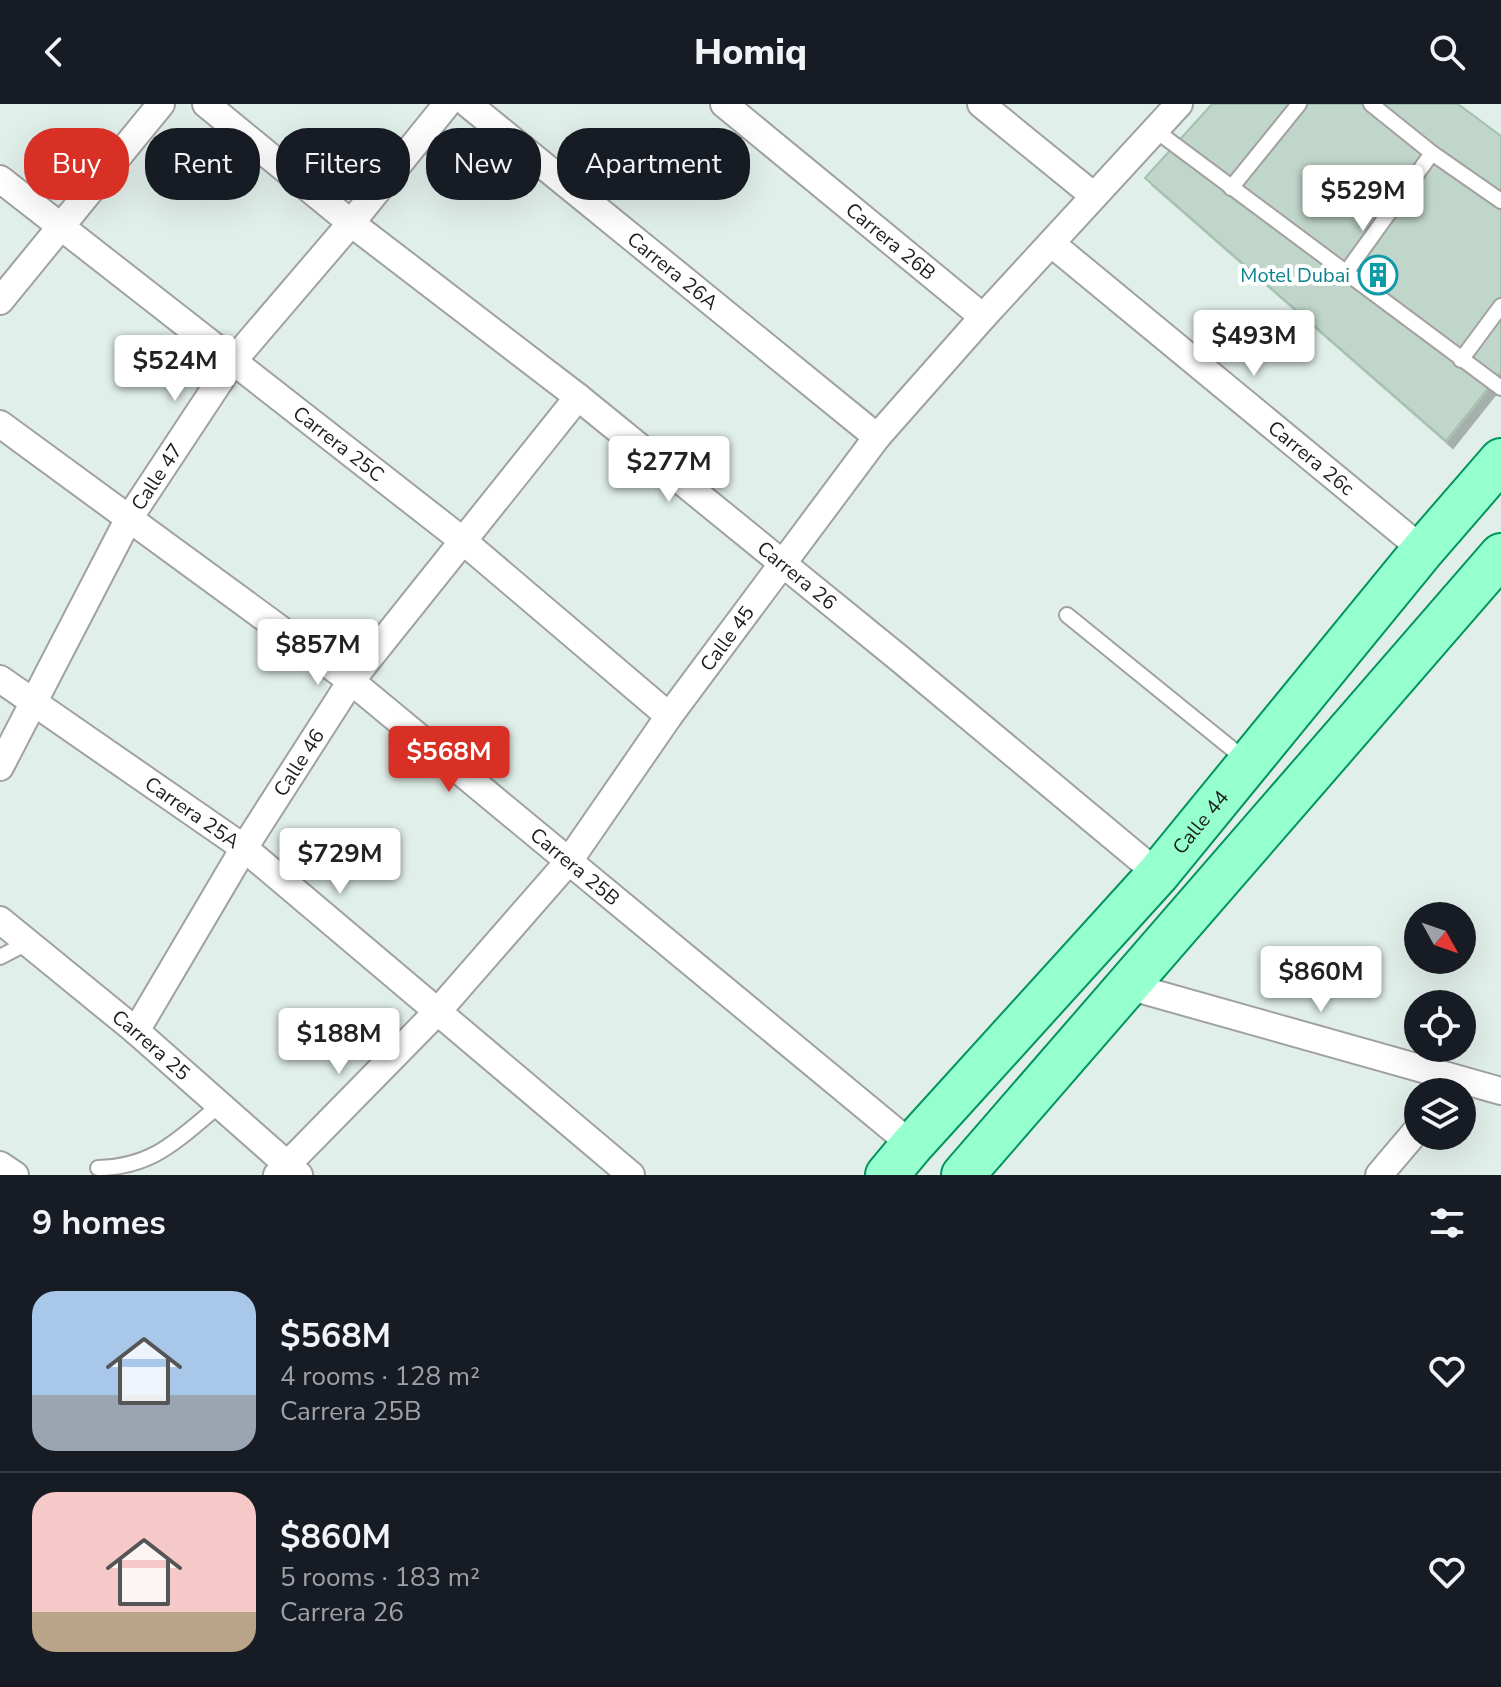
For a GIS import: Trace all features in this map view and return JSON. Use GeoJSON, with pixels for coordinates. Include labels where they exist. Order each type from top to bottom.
{"type":"FeatureCollection","features":[{"type":"Feature","properties":{"kind":"main road","name":"Calle 44"},"geometry":{"type":"LineString","coordinates":[[900,1160],[1158,874],[1423,550],[1501,460]]}},
{"type":"Feature","properties":{"kind":"main road"},"geometry":{"type":"LineString","coordinates":[[963,1175],[1501,555]]}},
{"type":"Feature","properties":{"kind":"street"},"geometry":{"type":"LineString","coordinates":[[0,301],[161,104]]}},
{"type":"Feature","properties":{"kind":"street","name":"Carrera 26"},"geometry":{"type":"LineString","coordinates":[[206,104],[351,223],[578,397],[1158,874]]}},
{"type":"Feature","properties":{"kind":"street","name":"Calle 47"},"geometry":{"type":"LineString","coordinates":[[0,767],[128,520],[233,361],[447,104]]}},
{"type":"Feature","properties":{"kind":"street","name":"Carrera 26A"},"geometry":{"type":"LineString","coordinates":[[468,104],[877,437]]}},
{"type":"Feature","properties":{"kind":"street","name":"Carrera 26B"},"geometry":{"type":"LineString","coordinates":[[724,104],[983,317]]}},
{"type":"Feature","properties":{"kind":"street"},"geometry":{"type":"LineString","coordinates":[[981,104],[1094,196]]}},
{"type":"Feature","properties":{"kind":"street","name":"Calle 45"},"geometry":{"type":"LineString","coordinates":[[288,1172],[438,1011],[569,861],[669,716],[877,437],[1179,104]]}},
{"type":"Feature","properties":{"kind":"street","name":"Carrera 25C"},"geometry":{"type":"LineString","coordinates":[[0,179],[462,540],[669,716]]}},
{"type":"Feature","properties":{"kind":"street","name":"Carrera 26c"},"geometry":{"type":"LineString","coordinates":[[1052,244],[1423,550]]}},
{"type":"Feature","properties":{"kind":"street","name":"Calle 46"},"geometry":{"type":"LineString","coordinates":[[136,1031],[244,848],[351,681],[578,397]]}},
{"type":"Feature","properties":{"kind":"street","name":"Carrera 25B"},"geometry":{"type":"LineString","coordinates":[[0,424],[351,681],[569,861],[900,1160]]}},
{"type":"Feature","properties":{"kind":"street","name":"Carrera 25A"},"geometry":{"type":"LineString","coordinates":[[0,679],[244,848],[631,1175]]}},
{"type":"Feature","properties":{"kind":"street","name":"Carrera 25"},"geometry":{"type":"LineString","coordinates":[[0,920],[221,1104],[288,1172]]}},
{"type":"Feature","properties":{"kind":"street"},"geometry":{"type":"LineString","coordinates":[[1128,986],[1428,1078]]}},
{"type":"Feature","properties":{"kind":"street"},"geometry":{"type":"LineString","coordinates":[[1476,1088],[1501,1091]]}},
{"type":"Feature","properties":{"kind":"street"},"geometry":{"type":"LineString","coordinates":[[1379,1175],[1404,1146]]}},
{"type":"Feature","properties":{"kind":"street"},"geometry":{"type":"LineString","coordinates":[[0,1165],[15,1175]]}},
{"type":"Feature","properties":{"kind":"lane"},"geometry":{"type":"LineString","coordinates":[[1231,188],[1299,104]]}},
{"type":"Feature","properties":{"kind":"lane"},"geometry":{"type":"LineString","coordinates":[[1371,104],[1432,153],[1501,201]]}},
{"type":"Feature","properties":{"kind":"lane"},"geometry":{"type":"LineString","coordinates":[[1155,130],[1501,388]]}},
{"type":"Feature","properties":{"kind":"lane"},"geometry":{"type":"LineString","coordinates":[[1347,271],[1432,153]]}},
{"type":"Feature","properties":{"kind":"lane"},"geometry":{"type":"LineString","coordinates":[[1461,360],[1501,306]]}},
{"type":"Feature","properties":{"kind":"lane"},"geometry":{"type":"LineString","coordinates":[[1067,615],[1249,763]]}},
{"type":"Feature","properties":{"kind":"lane"},"geometry":{"type":"LineString","coordinates":[[0,957],[27,943]]}},
{"type":"Feature","properties":{"kind":"lane"},"geometry":{"type":"LineString","coordinates":[[98,1168],[138,1164],[159,1154],[221,1104]]}},
{"type":"Feature","properties":{"kind":"building","name":"Motel Dubai"},"geometry":{"type":"Polygon","coordinates":[[[1212,104],[1458,104],[1501,136],[1501,372],[1446,441],[1145,178],[1212,104]]]}},
{"type":"Feature","properties":{"kind":"place","name":"Motel Dubai"},"geometry":{"type":"Point","coordinates":[1378,275]}}]}
